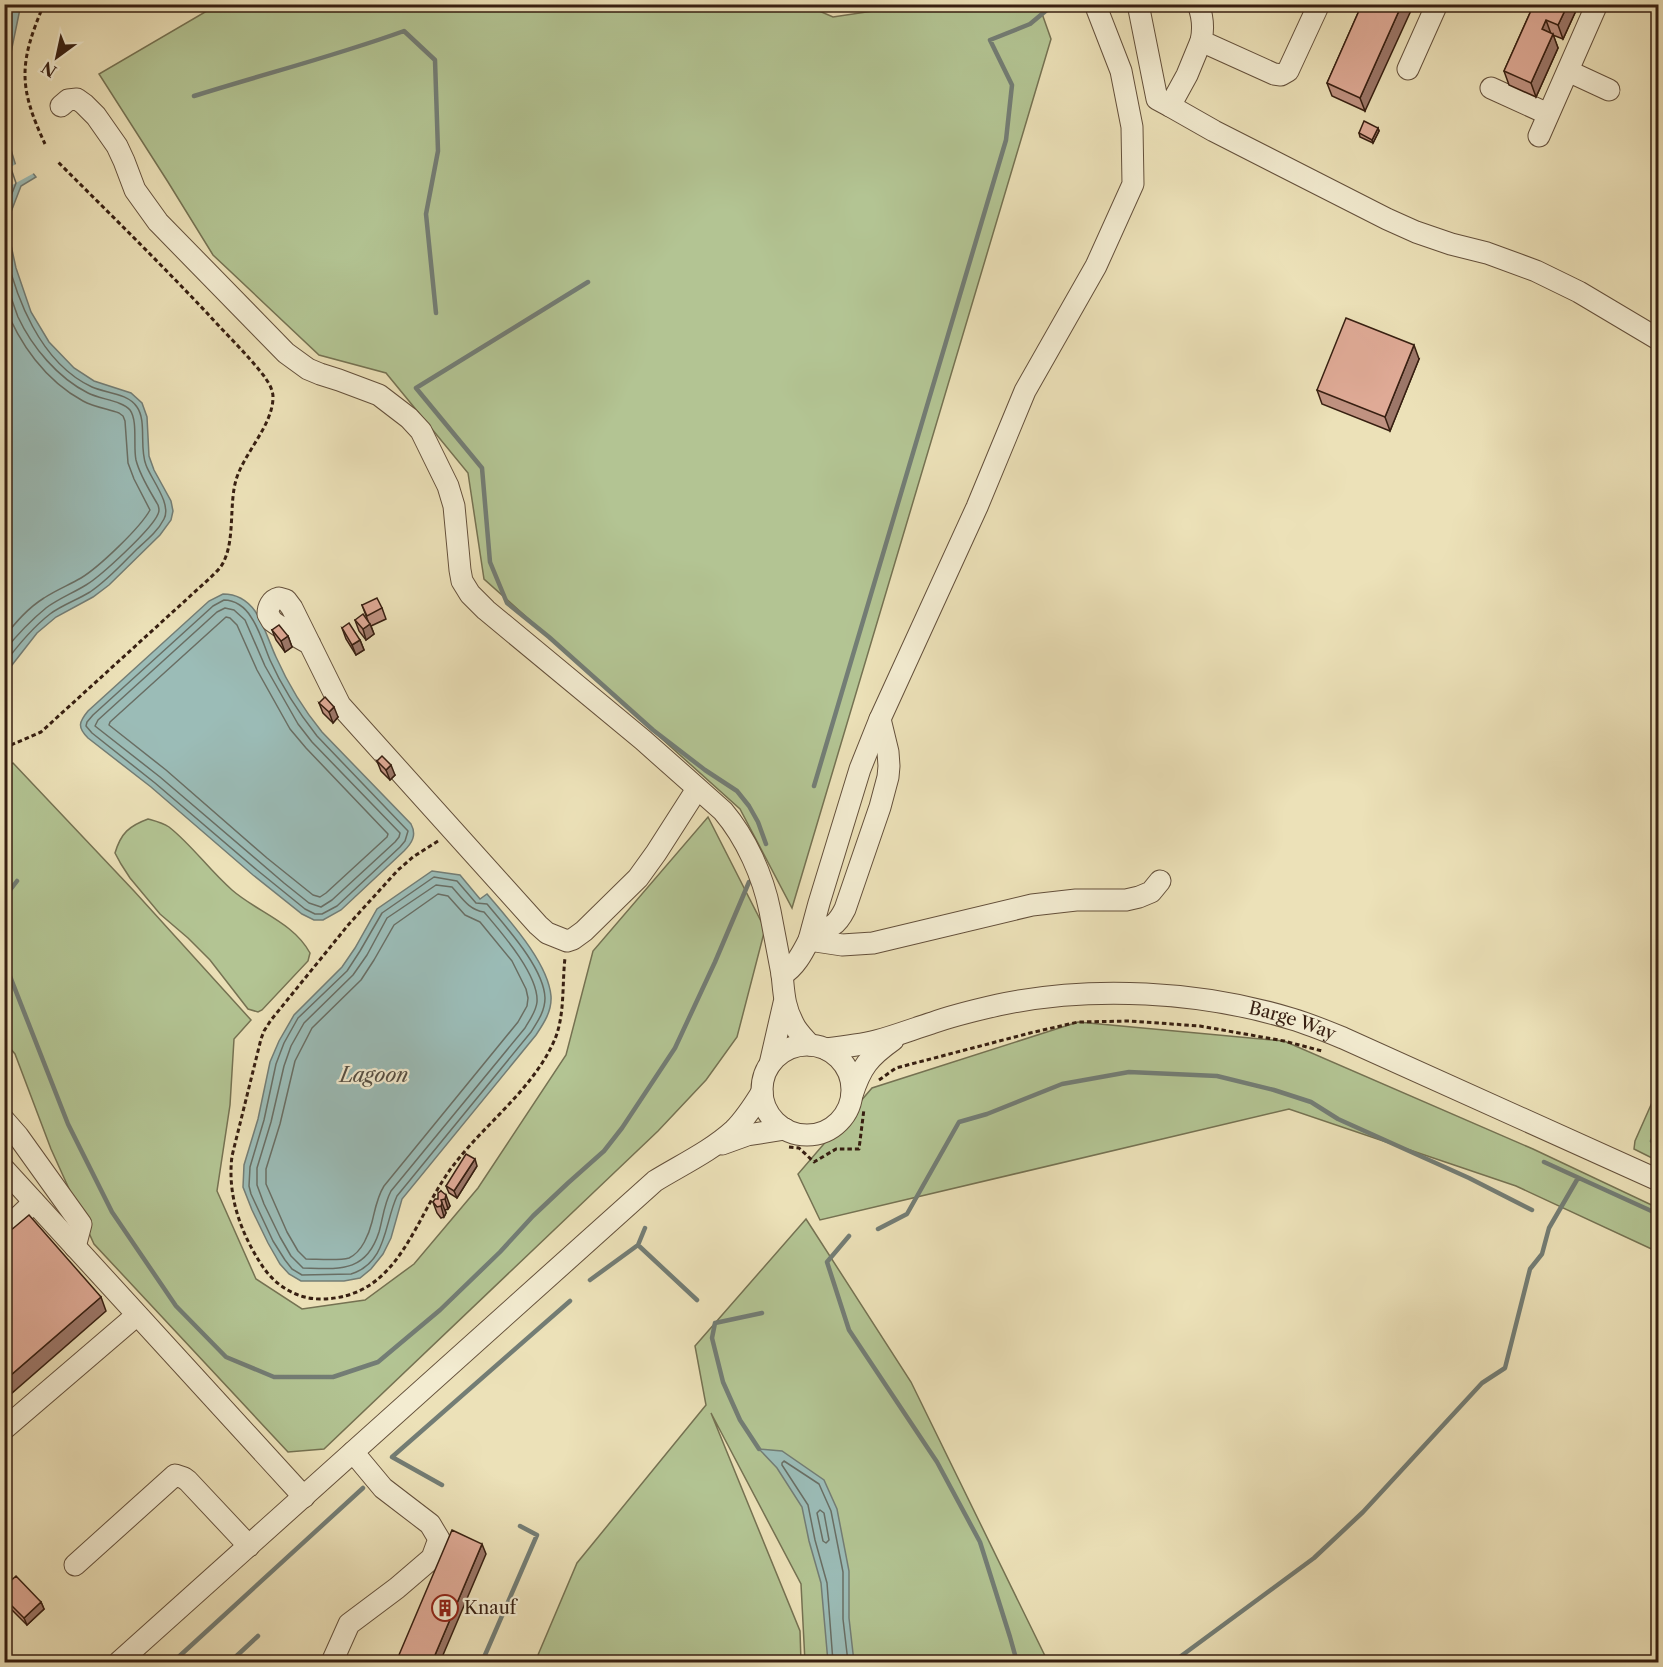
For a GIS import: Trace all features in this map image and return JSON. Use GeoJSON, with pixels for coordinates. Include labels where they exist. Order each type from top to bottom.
{"type":"FeatureCollection","features":[{"type":"Feature","properties":{"kind":"street"},"geometry":{"type":"LineString","coordinates":[[782,975],[798,960],[811,933],[857,779],[880,719],[977,507],[1025,391],[1096,266],[1133,184],[1132,127],[1121,71],[1095,4]]}},
{"type":"Feature","properties":{"kind":"street"},"geometry":{"type":"LineString","coordinates":[[1138,4],[1157,99],[1214,131],[1407,228],[1536,271],[1579,292],[1659,339]]}},
{"type":"Feature","properties":{"kind":"street"},"geometry":{"type":"LineString","coordinates":[[1170,106],[1187,75],[1201,41],[1203,18],[1198,4]]}},
{"type":"Feature","properties":{"kind":"street"},"geometry":{"type":"LineString","coordinates":[[1201,41],[1274,74],[1285,74],[1318,4]]}},
{"type":"Feature","properties":{"kind":"street"},"geometry":{"type":"LineString","coordinates":[[1408,69],[1437,4]]}},
{"type":"Feature","properties":{"kind":"street"},"geometry":{"type":"LineString","coordinates":[[1539,136],[1597,4]]}},
{"type":"Feature","properties":{"kind":"street"},"geometry":{"type":"LineString","coordinates":[[1568,70],[1609,90]]}},
{"type":"Feature","properties":{"kind":"street"},"geometry":{"type":"LineString","coordinates":[[1491,88],[1548,114]]}},
{"type":"Feature","properties":{"kind":"street"},"geometry":{"type":"LineString","coordinates":[[61,106],[68,100],[77,99],[96,116],[117,146],[135,190],[153,215],[286,353],[302,365],[320,374],[379,395],[409,418],[421,431],[448,486],[454,506],[462,582],[470,594],[486,610],[642,740],[732,821],[755,866],[770,908],[782,975],[784,1003],[762,1092],[766,1107],[786,1138]]}},
{"type":"Feature","properties":{"kind":"street"},"geometry":{"type":"LineString","coordinates":[[310,644],[340,705],[538,926],[567,941],[584,931],[638,878],[698,789]]}},
{"type":"Feature","properties":{"kind":"street"},"geometry":{"type":"LineString","coordinates":[[811,933],[833,926],[841,917],[880,807],[889,766],[880,719]]}},
{"type":"Feature","properties":{"kind":"street"},"geometry":{"type":"LineString","coordinates":[[811,933],[842,945],[873,943],[1032,905],[1076,900],[1126,900],[1151,892],[1160,881]]}},
{"type":"Feature","properties":{"kind":"street","name":"Barge Way"},"geometry":{"type":"LineString","coordinates":[[818,1047],[862,1044],[901,1034],[959,1014],[1017,1001],[1053,996],[1122,993],[1179,997],[1240,1006],[1292,1019],[1343,1038],[1659,1180]]}},
{"type":"Feature","properties":{"kind":"street"},"geometry":{"type":"LineString","coordinates":[[712,1147],[747,1135],[786,1138],[816,1134],[840,1121],[858,1100],[847,1069],[838,1057],[818,1047],[796,1029],[784,1003]]}},
{"type":"Feature","properties":{"kind":"street","name":"Barge Way"},"geometry":{"type":"LineString","coordinates":[[858,1100],[858,1076],[863,1067],[882,1048],[901,1034]]}},
{"type":"Feature","properties":{"kind":"street"},"geometry":{"type":"LineString","coordinates":[[770,1064],[781,1053],[795,1047],[818,1047]]}},
{"type":"Feature","properties":{"kind":"street"},"geometry":{"type":"LineString","coordinates":[[119,1662],[655,1181],[712,1147],[733,1130],[746,1116],[762,1092]]}},
{"type":"Feature","properties":{"kind":"street"},"geometry":{"type":"LineString","coordinates":[[4,1120],[81,1224],[75,1247]]}},
{"type":"Feature","properties":{"kind":"street"},"geometry":{"type":"LineString","coordinates":[[4,1169],[304,1497]]}},
{"type":"Feature","properties":{"kind":"street"},"geometry":{"type":"LineString","coordinates":[[4,1231],[34,1202]]}},
{"type":"Feature","properties":{"kind":"street"},"geometry":{"type":"LineString","coordinates":[[4,1429],[137,1315]]}},
{"type":"Feature","properties":{"kind":"street"},"geometry":{"type":"LineString","coordinates":[[332,1662],[349,1624],[432,1558],[438,1539],[430,1524],[383,1488],[353,1452]]}},
{"type":"Feature","properties":{"kind":"street"},"geometry":{"type":"LineString","coordinates":[[75,1565],[175,1475],[189,1481],[249,1546]]}},
{"type":"Feature","properties":{"kind":"path"},"geometry":{"type":"LineString","coordinates":[[44,4],[29,41],[24,71],[26,95],[45,144]]}},
{"type":"Feature","properties":{"kind":"path"},"geometry":{"type":"LineString","coordinates":[[4,748],[41,732],[220,568],[228,548],[237,478],[267,420],[272,405],[271,387],[243,352],[150,252],[58,162]]}},
{"type":"Feature","properties":{"kind":"path"},"geometry":{"type":"LineString","coordinates":[[454,830],[413,857],[398,870],[349,924],[264,1031],[239,1128],[230,1173],[230,1189],[237,1217],[257,1257],[274,1280],[304,1297],[332,1299],[360,1292],[380,1279],[391,1267],[411,1238],[456,1161],[515,1098],[544,1060],[556,1036],[560,1020],[567,941]]}},
{"type":"Feature","properties":{"kind":"path"},"geometry":{"type":"LineString","coordinates":[[878,1081],[896,1068],[1078,1022],[1130,1021],[1200,1026],[1284,1041],[1323,1051]]}},
{"type":"Feature","properties":{"kind":"path"},"geometry":{"type":"LineString","coordinates":[[786,1138],[814,1162],[836,1149],[859,1149],[858,1100]]}},
{"type":"Feature","properties":{"kind":"green space"},"geometry":{"type":"Polygon","coordinates":[[[803,4],[833,17],[920,4],[1039,5],[1051,39],[792,908],[740,809],[484,579],[468,473],[386,373],[319,355],[213,255],[99,74],[217,5],[803,4]]]}},
{"type":"Feature","properties":{"kind":"green space"},"geometry":{"type":"Polygon","coordinates":[[[13,763],[134,891],[251,1020],[234,1039],[230,1105],[217,1191],[256,1279],[302,1309],[365,1300],[414,1264],[478,1188],[566,1055],[593,951],[708,817],[765,929],[737,1037],[706,1080],[658,1131],[324,1449],[288,1452],[94,1244],[51,1149],[15,1054],[5,1042],[4,766],[13,763]]]}},
{"type":"Feature","properties":{"kind":"green space"},"geometry":{"type":"Polygon","coordinates":[[[148,819],[169,827],[232,890],[294,933],[310,953],[308,961],[262,1010],[258,1012],[248,1009],[210,960],[160,914],[121,864],[115,853],[123,835],[136,824],[148,819]]]}},
{"type":"Feature","properties":{"kind":"green space"},"geometry":{"type":"Polygon","coordinates":[[[1078,1022],[1284,1041],[1533,1149],[1658,1208],[1658,1252],[1516,1186],[1289,1109],[820,1220],[798,1174],[872,1088],[1078,1022]]]}},
{"type":"Feature","properties":{"kind":"green space"},"geometry":{"type":"Polygon","coordinates":[[[1658,1089],[1658,1161],[1634,1149],[1635,1141],[1658,1089]]]}},
{"type":"Feature","properties":{"kind":"green space"},"geometry":{"type":"Polygon","coordinates":[[[806,1219],[911,1382],[1048,1662],[805,1662],[801,1584],[711,1413],[800,1631],[801,1662],[535,1662],[577,1563],[706,1405],[695,1346],[806,1219]]]}},
{"type":"Feature","properties":{"kind":"water"},"geometry":{"type":"Polygon","coordinates":[[[21,4],[8,67],[5,95],[7,137],[20,179],[32,172],[36,177],[21,186],[11,212],[9,236],[16,268],[31,312],[49,342],[74,368],[94,381],[131,393],[142,403],[147,417],[149,456],[171,501],[173,511],[171,520],[160,535],[109,585],[93,597],[56,617],[37,633],[5,674],[4,5],[21,4]]]}},
{"type":"Feature","properties":{"kind":"water"},"geometry":{"type":"Polygon","coordinates":[[[223,594],[237,596],[252,607],[286,677],[309,715],[322,732],[413,828],[413,839],[404,851],[341,910],[323,920],[314,920],[302,914],[151,787],[88,738],[81,728],[81,721],[88,711],[209,601],[223,594]]]}},
{"type":"Feature","properties":{"kind":"water","name":"Lagoon"},"geometry":{"type":"Polygon","coordinates":[[[432,871],[460,875],[480,899],[487,894],[526,942],[543,969],[551,996],[549,1012],[536,1035],[402,1199],[391,1238],[383,1254],[371,1269],[360,1278],[344,1281],[301,1281],[289,1274],[280,1264],[252,1210],[243,1187],[244,1165],[258,1119],[270,1062],[294,1015],[342,967],[377,909],[432,871]]]}},
{"type":"Feature","properties":{"kind":"water"},"geometry":{"type":"Polygon","coordinates":[[[759,1449],[782,1451],[824,1480],[837,1509],[849,1571],[849,1618],[854,1662],[828,1662],[821,1583],[802,1507],[777,1468],[759,1449]]]}},
{"type":"Feature","properties":{"kind":"pier"},"geometry":{"type":"Polygon","coordinates":[[[18,163],[22,175],[32,169],[36,172],[5,189],[5,170],[18,163]]]}},
{"type":"Feature","properties":{"kind":"building"},"geometry":{"type":"Polygon","coordinates":[[[1362,4],[1402,4],[1360,98],[1327,83],[1362,4]]]}},
{"type":"Feature","properties":{"kind":"building"},"geometry":{"type":"Polygon","coordinates":[[[1534,4],[1568,4],[1558,25],[1546,20],[1542,29],[1553,34],[1531,83],[1504,71],[1534,4]]]}},
{"type":"Feature","properties":{"kind":"building"},"geometry":{"type":"Polygon","coordinates":[[[1364,121],[1378,128],[1372,140],[1359,133],[1364,121]]]}},
{"type":"Feature","properties":{"kind":"building"},"geometry":{"type":"Polygon","coordinates":[[[1346,318],[1414,345],[1385,417],[1317,390],[1346,318]]]}},
{"type":"Feature","properties":{"kind":"building"},"geometry":{"type":"Polygon","coordinates":[[[377,598],[382,608],[367,616],[362,605],[377,598]]]}},
{"type":"Feature","properties":{"kind":"building"},"geometry":{"type":"Polygon","coordinates":[[[363,614],[370,624],[363,629],[355,620],[363,614]]]}},
{"type":"Feature","properties":{"kind":"building"},"geometry":{"type":"Polygon","coordinates":[[[349,623],[360,640],[352,645],[342,628],[349,623]]]}},
{"type":"Feature","properties":{"kind":"building"},"geometry":{"type":"Polygon","coordinates":[[[279,625],[288,636],[281,641],[272,630],[279,625]]]}},
{"type":"Feature","properties":{"kind":"building"},"geometry":{"type":"Polygon","coordinates":[[[325,697],[334,707],[329,712],[319,703],[325,697]]]}},
{"type":"Feature","properties":{"kind":"building"},"geometry":{"type":"Polygon","coordinates":[[[382,756],[391,765],[386,770],[377,761],[382,756]]]}},
{"type":"Feature","properties":{"kind":"building"},"geometry":{"type":"Polygon","coordinates":[[[466,1154],[475,1159],[454,1191],[446,1186],[466,1154]]]}},
{"type":"Feature","properties":{"kind":"building"},"geometry":{"type":"Polygon","coordinates":[[[441,1191],[446,1195],[445,1199],[441,1200],[441,1206],[437,1207],[433,1202],[438,1199],[438,1193],[441,1191]]]}},
{"type":"Feature","properties":{"kind":"building"},"geometry":{"type":"Polygon","coordinates":[[[29,1215],[101,1297],[4,1381],[4,1236],[29,1215]]]}},
{"type":"Feature","properties":{"kind":"building","name":"Knauf"},"geometry":{"type":"Polygon","coordinates":[[[452,1530],[482,1544],[432,1662],[396,1662],[452,1530]]]}},
{"type":"Feature","properties":{"kind":"building"},"geometry":{"type":"Polygon","coordinates":[[[16,1576],[41,1602],[24,1618],[4,1598],[4,1587],[16,1576]]]}},
{"type":"Feature","properties":{"kind":"waterway"},"geometry":{"type":"LineString","coordinates":[[814,786],[1006,140],[1012,85],[990,40],[1030,24],[1054,4]]}},
{"type":"Feature","properties":{"kind":"waterway"},"geometry":{"type":"LineString","coordinates":[[194,96],[404,31],[435,60],[438,151],[426,214],[436,313]]}},
{"type":"Feature","properties":{"kind":"waterway"},"geometry":{"type":"LineString","coordinates":[[588,282],[416,388],[482,468],[490,562],[507,603],[549,637],[653,730],[705,770],[737,791],[758,822],[766,844]]}},
{"type":"Feature","properties":{"kind":"waterway"},"geometry":{"type":"LineString","coordinates":[[4,898],[17,881]]}},
{"type":"Feature","properties":{"kind":"waterway"},"geometry":{"type":"LineString","coordinates":[[4,961],[68,1124],[112,1212],[176,1306],[226,1357],[274,1377],[333,1377],[378,1362],[440,1310],[500,1252],[533,1216],[604,1151],[675,1048],[749,882]]}},
{"type":"Feature","properties":{"kind":"waterway"},"geometry":{"type":"LineString","coordinates":[[878,1229],[907,1214],[959,1122],[987,1114],[1062,1084],[1129,1072],[1217,1076],[1311,1102],[1338,1119],[1469,1178],[1532,1210]]}},
{"type":"Feature","properties":{"kind":"waterway"},"geometry":{"type":"LineString","coordinates":[[1658,1129],[1652,1141],[1658,1143]]}},
{"type":"Feature","properties":{"kind":"waterway"},"geometry":{"type":"LineString","coordinates":[[1544,1162],[1658,1214]]}},
{"type":"Feature","properties":{"kind":"waterway"},"geometry":{"type":"LineString","coordinates":[[1173,1662],[1314,1558],[1363,1512],[1482,1383],[1505,1368],[1530,1269],[1542,1254],[1549,1228],[1578,1178]]}},
{"type":"Feature","properties":{"kind":"waterway"},"geometry":{"type":"LineString","coordinates":[[638,1245],[645,1228]]}},
{"type":"Feature","properties":{"kind":"waterway"},"geometry":{"type":"LineString","coordinates":[[849,1236],[827,1262],[849,1330],[937,1462],[980,1542],[1017,1662]]}},
{"type":"Feature","properties":{"kind":"waterway"},"geometry":{"type":"LineString","coordinates":[[590,1280],[638,1245],[697,1300]]}},
{"type":"Feature","properties":{"kind":"waterway"},"geometry":{"type":"LineString","coordinates":[[442,1485],[392,1457],[570,1301]]}},
{"type":"Feature","properties":{"kind":"waterway"},"geometry":{"type":"LineString","coordinates":[[759,1449],[740,1420],[723,1382],[712,1338],[715,1323],[762,1313]]}},
{"type":"Feature","properties":{"kind":"waterway"},"geometry":{"type":"LineString","coordinates":[[173,1662],[363,1488]]}},
{"type":"Feature","properties":{"kind":"waterway"},"geometry":{"type":"LineString","coordinates":[[482,1662],[537,1535],[520,1526]]}},
{"type":"Feature","properties":{"kind":"waterway"},"geometry":{"type":"LineString","coordinates":[[230,1662],[258,1636]]}},
{"type":"Feature","properties":{"kind":"place","name":"Knauf"},"geometry":{"type":"Point","coordinates":[445,1608]}}]}
